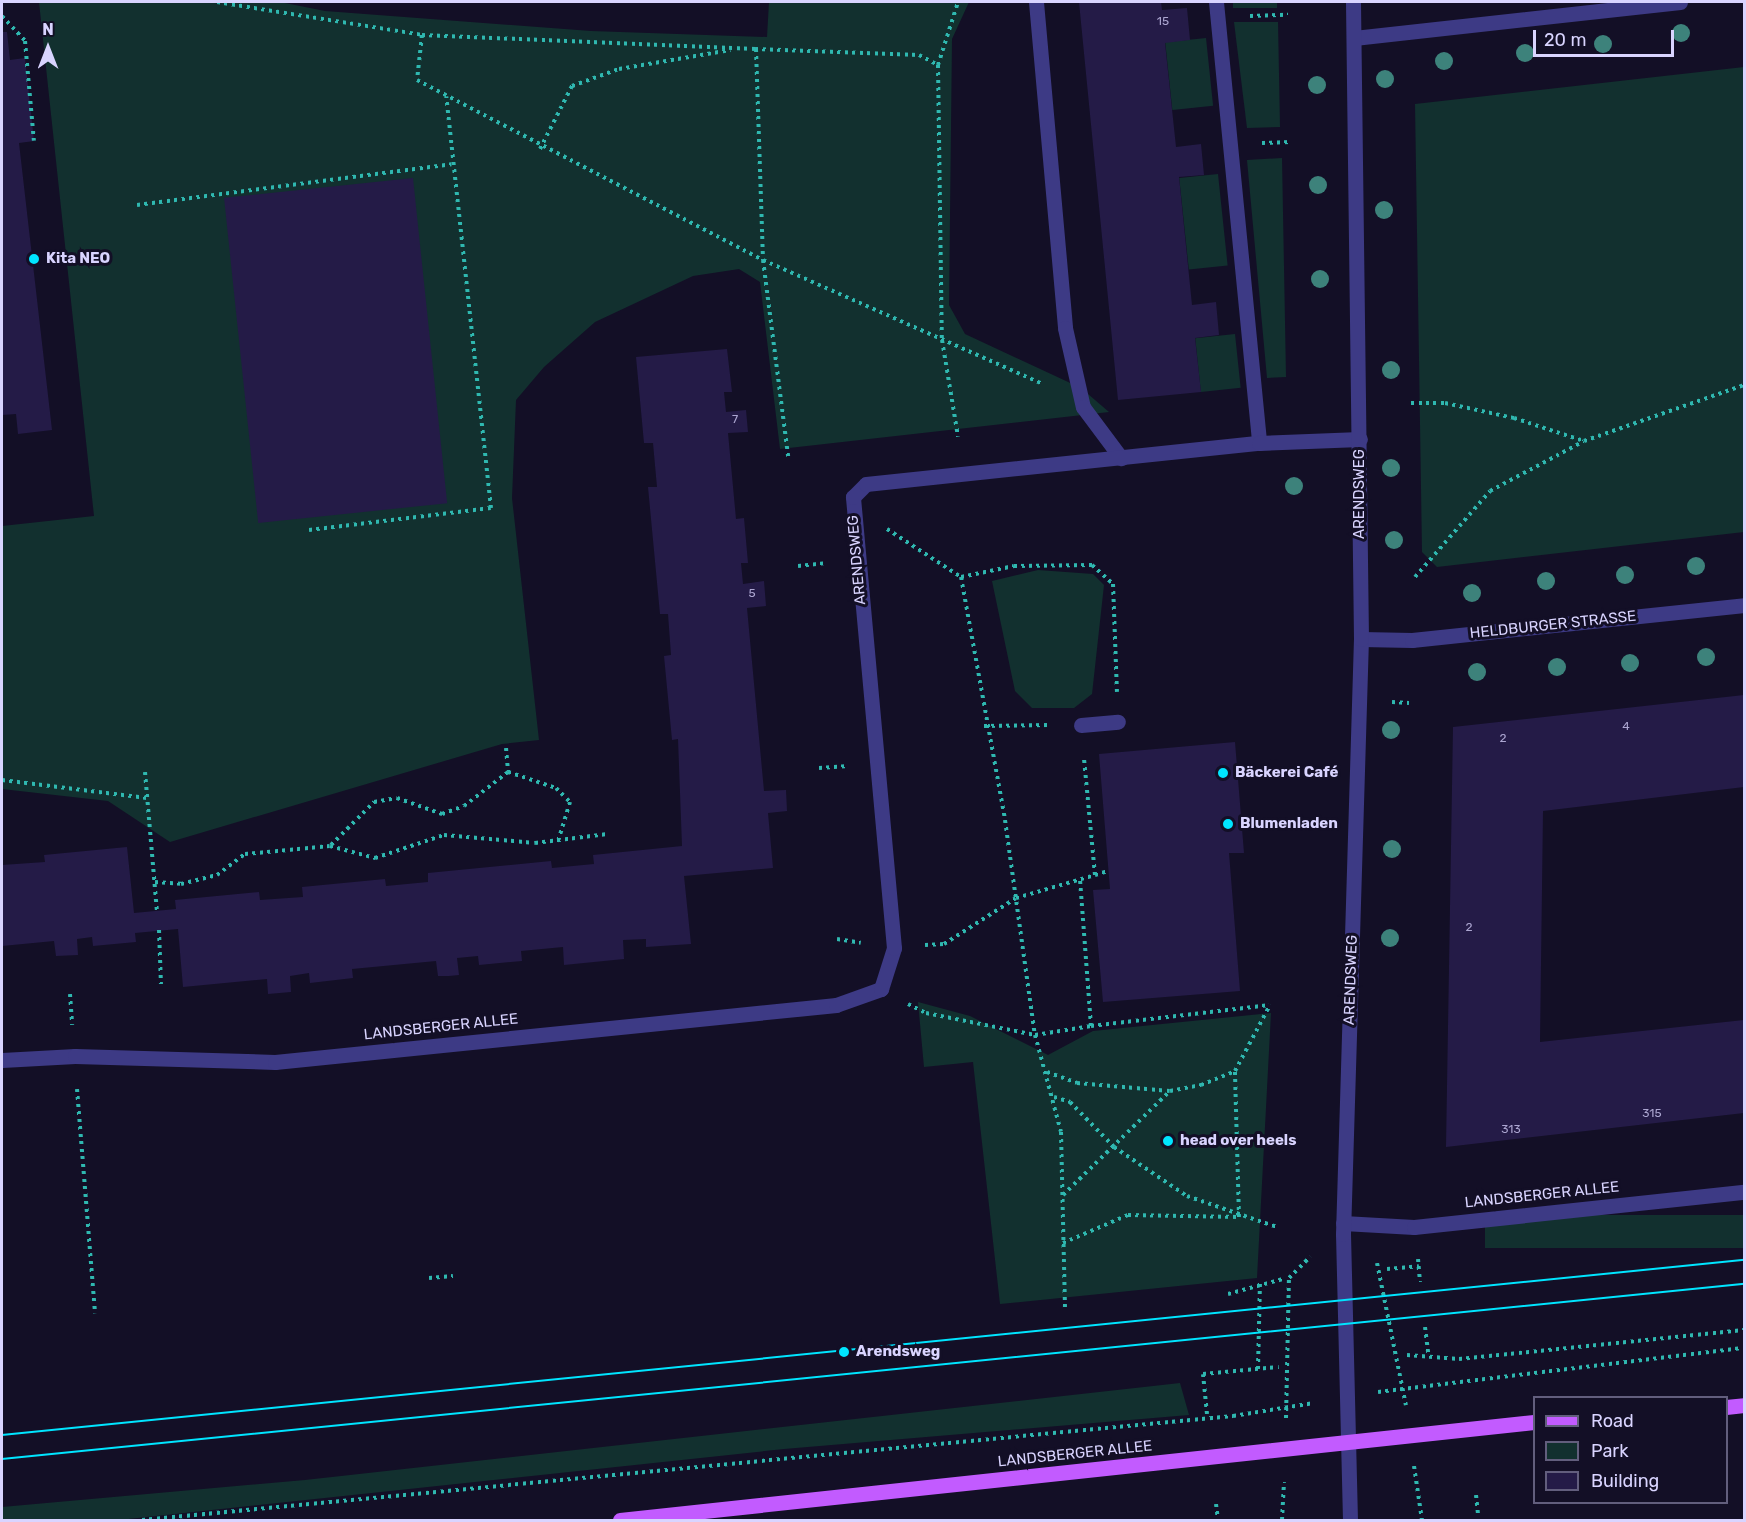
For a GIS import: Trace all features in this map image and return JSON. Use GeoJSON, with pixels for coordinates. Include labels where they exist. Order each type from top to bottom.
{"type":"FeatureCollection","features":[{"type":"Feature","properties":{"kind":"main road"},"geometry":{"type":"LineString","coordinates":[[1728,1407],[1744,1405]]}},
{"type":"Feature","properties":{"kind":"main road","name":"LANDSBERGER ALLEE"},"geometry":{"type":"LineString","coordinates":[[620,1521],[1533,1422]]}},
{"type":"Feature","properties":{"kind":"street"},"geometry":{"type":"LineString","coordinates":[[1036,2],[1065,328],[1083,406],[1121,458]]}},
{"type":"Feature","properties":{"kind":"street"},"geometry":{"type":"LineString","coordinates":[[1216,2],[1259,443]]}},
{"type":"Feature","properties":{"kind":"street","name":"ARENDSWEG"},"geometry":{"type":"LineString","coordinates":[[1350,1521],[1343,1223],[1361,639],[1353,2]]}},
{"type":"Feature","properties":{"kind":"street"},"geometry":{"type":"LineString","coordinates":[[1353,38],[1680,2]]}},
{"type":"Feature","properties":{"kind":"street","name":"ARENDSWEG"},"geometry":{"type":"LineString","coordinates":[[881,989],[894,948],[854,534],[854,497],[866,484],[1259,443],[1360,440]]}},
{"type":"Feature","properties":{"kind":"street","name":"HELDBURGER STRASSE"},"geometry":{"type":"LineString","coordinates":[[1361,639],[1412,640],[1744,605]]}},
{"type":"Feature","properties":{"kind":"street"},"geometry":{"type":"LineString","coordinates":[[1081,725],[1118,723]]}},
{"type":"Feature","properties":{"kind":"street","name":"LANDSBERGER ALLEE"},"geometry":{"type":"LineString","coordinates":[[2,1060],[75,1056],[274,1062],[836,1005],[881,989]]}},
{"type":"Feature","properties":{"kind":"street","name":"LANDSBERGER ALLEE"},"geometry":{"type":"LineString","coordinates":[[1343,1223],[1414,1227],[1744,1192]]}},
{"type":"Feature","properties":{"kind":"path"},"geometry":{"type":"LineString","coordinates":[[217,2],[422,35],[919,55],[938,65]]}},
{"type":"Feature","properties":{"kind":"path"},"geometry":{"type":"LineString","coordinates":[[958,2],[938,65],[942,340],[958,437]]}},
{"type":"Feature","properties":{"kind":"path"},"geometry":{"type":"LineString","coordinates":[[2,16],[26,41],[34,141]]}},
{"type":"Feature","properties":{"kind":"path"},"geometry":{"type":"LineString","coordinates":[[422,35],[417,80],[540,149],[763,260],[1035,379],[1083,406]]}},
{"type":"Feature","properties":{"kind":"path"},"geometry":{"type":"LineString","coordinates":[[540,149],[572,86],[619,69],[705,51],[756,49]]}},
{"type":"Feature","properties":{"kind":"path"},"geometry":{"type":"LineString","coordinates":[[756,49],[763,260],[788,456]]}},
{"type":"Feature","properties":{"kind":"path"},"geometry":{"type":"LineString","coordinates":[[309,530],[491,508],[451,164],[446,95]]}},
{"type":"Feature","properties":{"kind":"path"},"geometry":{"type":"LineString","coordinates":[[137,205],[451,164]]}},
{"type":"Feature","properties":{"kind":"path"},"geometry":{"type":"LineString","coordinates":[[1415,578],[1490,491],[1584,441],[1744,385]]}},
{"type":"Feature","properties":{"kind":"path"},"geometry":{"type":"LineString","coordinates":[[1411,403],[1445,403],[1514,418],[1584,441]]}},
{"type":"Feature","properties":{"kind":"path"},"geometry":{"type":"LineString","coordinates":[[854,534],[888,529],[961,578],[1014,566],[1092,565],[1113,584],[1118,723]]}},
{"type":"Feature","properties":{"kind":"path"},"geometry":{"type":"LineString","coordinates":[[961,578],[984,726],[1016,898],[1035,1035],[1054,1097],[1061,1132],[1065,1310]]}},
{"type":"Feature","properties":{"kind":"path"},"geometry":{"type":"LineString","coordinates":[[984,726],[1081,725],[1095,875]]}},
{"type":"Feature","properties":{"kind":"path"},"geometry":{"type":"LineString","coordinates":[[506,748],[508,772]]}},
{"type":"Feature","properties":{"kind":"path"},"geometry":{"type":"LineString","coordinates":[[145,772],[157,911]]}},
{"type":"Feature","properties":{"kind":"path"},"geometry":{"type":"LineString","coordinates":[[508,772],[556,788],[570,802],[558,839]]}},
{"type":"Feature","properties":{"kind":"path"},"geometry":{"type":"LineString","coordinates":[[330,846],[374,802],[397,798],[442,814],[464,806],[508,772]]}},
{"type":"Feature","properties":{"kind":"path"},"geometry":{"type":"LineString","coordinates":[[2,780],[147,798]]}},
{"type":"Feature","properties":{"kind":"path"},"geometry":{"type":"LineString","coordinates":[[154,882],[181,884],[217,875],[245,854],[330,846],[375,858],[444,835],[535,843],[607,834]]}},
{"type":"Feature","properties":{"kind":"path"},"geometry":{"type":"LineString","coordinates":[[894,948],[944,944],[1016,898],[1108,872]]}},
{"type":"Feature","properties":{"kind":"path"},"geometry":{"type":"LineString","coordinates":[[1080,879],[1091,1026]]}},
{"type":"Feature","properties":{"kind":"path"},"geometry":{"type":"LineString","coordinates":[[159,930],[161,984]]}},
{"type":"Feature","properties":{"kind":"path"},"geometry":{"type":"LineString","coordinates":[[881,989],[926,1013],[1035,1035],[1091,1026],[1270,1005],[1235,1071],[1239,1217]]}},
{"type":"Feature","properties":{"kind":"path"},"geometry":{"type":"LineString","coordinates":[[70,994],[95,1313]]}},
{"type":"Feature","properties":{"kind":"path"},"geometry":{"type":"LineString","coordinates":[[1046,1071],[1077,1083],[1170,1091],[1235,1071]]}},
{"type":"Feature","properties":{"kind":"path"},"geometry":{"type":"LineString","coordinates":[[1062,1195],[1170,1091]]}},
{"type":"Feature","properties":{"kind":"path"},"geometry":{"type":"LineString","coordinates":[[1054,1097],[1071,1102],[1114,1147],[1187,1196],[1239,1217],[1277,1227]]}},
{"type":"Feature","properties":{"kind":"path"},"geometry":{"type":"LineString","coordinates":[[1063,1243],[1128,1215],[1239,1217]]}},
{"type":"Feature","properties":{"kind":"path"},"geometry":{"type":"LineString","coordinates":[[1282,1521],[1286,1448],[1289,1278],[1343,1223],[1382,1269],[1422,1521]]}},
{"type":"Feature","properties":{"kind":"path"},"geometry":{"type":"LineString","coordinates":[[1387,1269],[1419,1266]]}},
{"type":"Feature","properties":{"kind":"path"},"geometry":{"type":"LineString","coordinates":[[429,1278],[453,1276]]}},
{"type":"Feature","properties":{"kind":"path"},"geometry":{"type":"LineString","coordinates":[[1228,1294],[1260,1282],[1283,1279]]}},
{"type":"Feature","properties":{"kind":"path"},"geometry":{"type":"LineString","coordinates":[[1258,1369],[1260,1282]]}},
{"type":"Feature","properties":{"kind":"path"},"geometry":{"type":"LineString","coordinates":[[1425,1327],[1428,1353]]}},
{"type":"Feature","properties":{"kind":"path"},"geometry":{"type":"LineString","coordinates":[[1407,1355],[1428,1353],[1459,1359],[1744,1330]]}},
{"type":"Feature","properties":{"kind":"path"},"geometry":{"type":"LineString","coordinates":[[1481,1377],[1744,1348]]}},
{"type":"Feature","properties":{"kind":"path"},"geometry":{"type":"LineString","coordinates":[[1207,1414],[1203,1374],[1279,1367]]}},
{"type":"Feature","properties":{"kind":"path"},"geometry":{"type":"LineString","coordinates":[[142,1521],[1190,1420]]}},
{"type":"Feature","properties":{"kind":"path"},"geometry":{"type":"LineString","coordinates":[[1476,1496],[1478,1515]]}},
{"type":"Feature","properties":{"kind":"path"},"geometry":{"type":"LineString","coordinates":[[1216,1504],[1218,1521]]}},
{"type":"Feature","properties":{"kind":"green space"},"geometry":{"type":"Polygon","coordinates":[[[39,2],[280,2],[325,11],[591,31],[767,37],[769,2],[969,2],[952,39],[949,305],[965,334],[1081,388],[1109,412],[780,449],[760,282],[739,269],[693,276],[595,322],[544,367],[516,400],[512,498],[539,740],[502,744],[170,842],[108,801],[2,789],[2,526],[94,516],[39,2]]]}},
{"type":"Feature","properties":{"kind":"green space"},"geometry":{"type":"Polygon","coordinates":[[[1233,2],[1277,2],[1277,8],[1233,8],[1233,2]]]}},
{"type":"Feature","properties":{"kind":"green space"},"geometry":{"type":"Polygon","coordinates":[[[1234,22],[1278,22],[1280,127],[1247,128],[1234,22]]]}},
{"type":"Feature","properties":{"kind":"green space"},"geometry":{"type":"Polygon","coordinates":[[[1206,38],[1213,106],[1172,110],[1165,42],[1206,38]]]}},
{"type":"Feature","properties":{"kind":"green space"},"geometry":{"type":"Polygon","coordinates":[[[1744,67],[1744,532],[1437,567],[1422,552],[1415,104],[1744,67]]]}},
{"type":"Feature","properties":{"kind":"green space"},"geometry":{"type":"Polygon","coordinates":[[[1282,158],[1286,377],[1267,378],[1247,160],[1282,158]]]}},
{"type":"Feature","properties":{"kind":"green space"},"geometry":{"type":"Polygon","coordinates":[[[1218,174],[1228,265],[1189,270],[1179,178],[1218,174]]]}},
{"type":"Feature","properties":{"kind":"green space"},"geometry":{"type":"Polygon","coordinates":[[[1235,334],[1241,388],[1201,392],[1195,338],[1235,334]]]}},
{"type":"Feature","properties":{"kind":"green space"},"geometry":{"type":"Polygon","coordinates":[[[1038,570],[1093,574],[1104,585],[1092,694],[1074,708],[1032,708],[1015,691],[992,581],[1038,570]]]}},
{"type":"Feature","properties":{"kind":"green space"},"geometry":{"type":"Polygon","coordinates":[[[918,1002],[970,1016],[1048,1055],[1093,1031],[1271,1013],[1257,1278],[1000,1304],[973,1062],[924,1067],[918,1002]]]}},
{"type":"Feature","properties":{"kind":"green space"},"geometry":{"type":"Polygon","coordinates":[[[1485,1215],[1744,1215],[1744,1248],[1485,1248],[1485,1215]]]}},
{"type":"Feature","properties":{"kind":"green space"},"geometry":{"type":"Polygon","coordinates":[[[1180,1383],[1189,1415],[784,1449],[119,1520],[2,1520],[2,1507],[305,1480],[1180,1383]]]}},
{"type":"Feature","properties":{"kind":"building"},"geometry":{"type":"Polygon","coordinates":[[[1079,2],[1161,2],[1162,10],[1187,8],[1190,40],[1165,43],[1176,147],[1201,144],[1204,175],[1179,177],[1192,305],[1216,302],[1219,335],[1195,338],[1201,392],[1118,400],[1079,2]]]}},
{"type":"Feature","properties":{"kind":"building"},"geometry":{"type":"Polygon","coordinates":[[[2,32],[7,32],[10,60],[25,58],[34,141],[19,143],[52,430],[18,434],[16,414],[2,415],[2,32]]]}},
{"type":"Feature","properties":{"kind":"building"},"geometry":{"type":"Polygon","coordinates":[[[413,178],[447,503],[258,523],[224,198],[413,178]]]}},
{"type":"Feature","properties":{"kind":"building"},"geometry":{"type":"Polygon","coordinates":[[[727,349],[732,392],[724,392],[726,412],[746,410],[748,432],[728,433],[736,519],[744,518],[748,563],[741,563],[743,584],[764,581],[766,606],[747,608],[764,791],[786,790],[787,811],[768,813],[773,868],[684,876],[691,944],[646,947],[646,939],[623,940],[624,959],[564,965],[563,947],[521,951],[522,961],[479,965],[478,956],[457,958],[459,975],[449,976],[438,976],[436,961],[352,969],[353,978],[310,983],[309,973],[290,976],[291,992],[268,994],[267,979],[183,987],[178,929],[135,933],[136,942],[93,946],[92,937],[77,939],[78,955],[56,956],[54,941],[2,946],[2,865],[45,862],[44,855],[127,847],[134,913],[176,909],[175,900],[259,892],[260,900],[303,897],[302,887],[385,879],[386,886],[428,882],[428,873],[551,861],[552,868],[594,864],[593,855],[682,846],[678,739],[672,740],[664,656],[671,655],[668,614],[660,614],[648,487],[657,487],[653,443],[644,443],[636,357],[727,349]]]}},
{"type":"Feature","properties":{"kind":"building"},"geometry":{"type":"Polygon","coordinates":[[[1744,695],[1744,787],[1543,811],[1540,1042],[1744,1020],[1744,1113],[1446,1147],[1453,727],[1744,695]]]}},
{"type":"Feature","properties":{"kind":"building"},"geometry":{"type":"Polygon","coordinates":[[[1235,742],[1244,853],[1229,853],[1240,991],[1103,1002],[1093,890],[1110,889],[1099,754],[1235,742]]]}},
{"type":"Feature","properties":{"kind":"tram line"},"geometry":{"type":"LineString","coordinates":[[2,1435],[1744,1260]]}},
{"type":"Feature","properties":{"kind":"tram line"},"geometry":{"type":"LineString","coordinates":[[2,1459],[1744,1284]]}},
{"type":"Feature","properties":{"kind":"place","name":"Kita NEO"},"geometry":{"type":"Point","coordinates":[34,259]}},
{"type":"Feature","properties":{"kind":"place","name":"Bäckerei Café"},"geometry":{"type":"Point","coordinates":[1223,773]}},
{"type":"Feature","properties":{"kind":"place","name":"Blumenladen"},"geometry":{"type":"Point","coordinates":[1228,824]}},
{"type":"Feature","properties":{"kind":"place","name":"head over heels"},"geometry":{"type":"Point","coordinates":[1168,1141]}},
{"type":"Feature","properties":{"kind":"place","name":"Arendsweg"},"geometry":{"type":"Point","coordinates":[844,1352]}}]}
